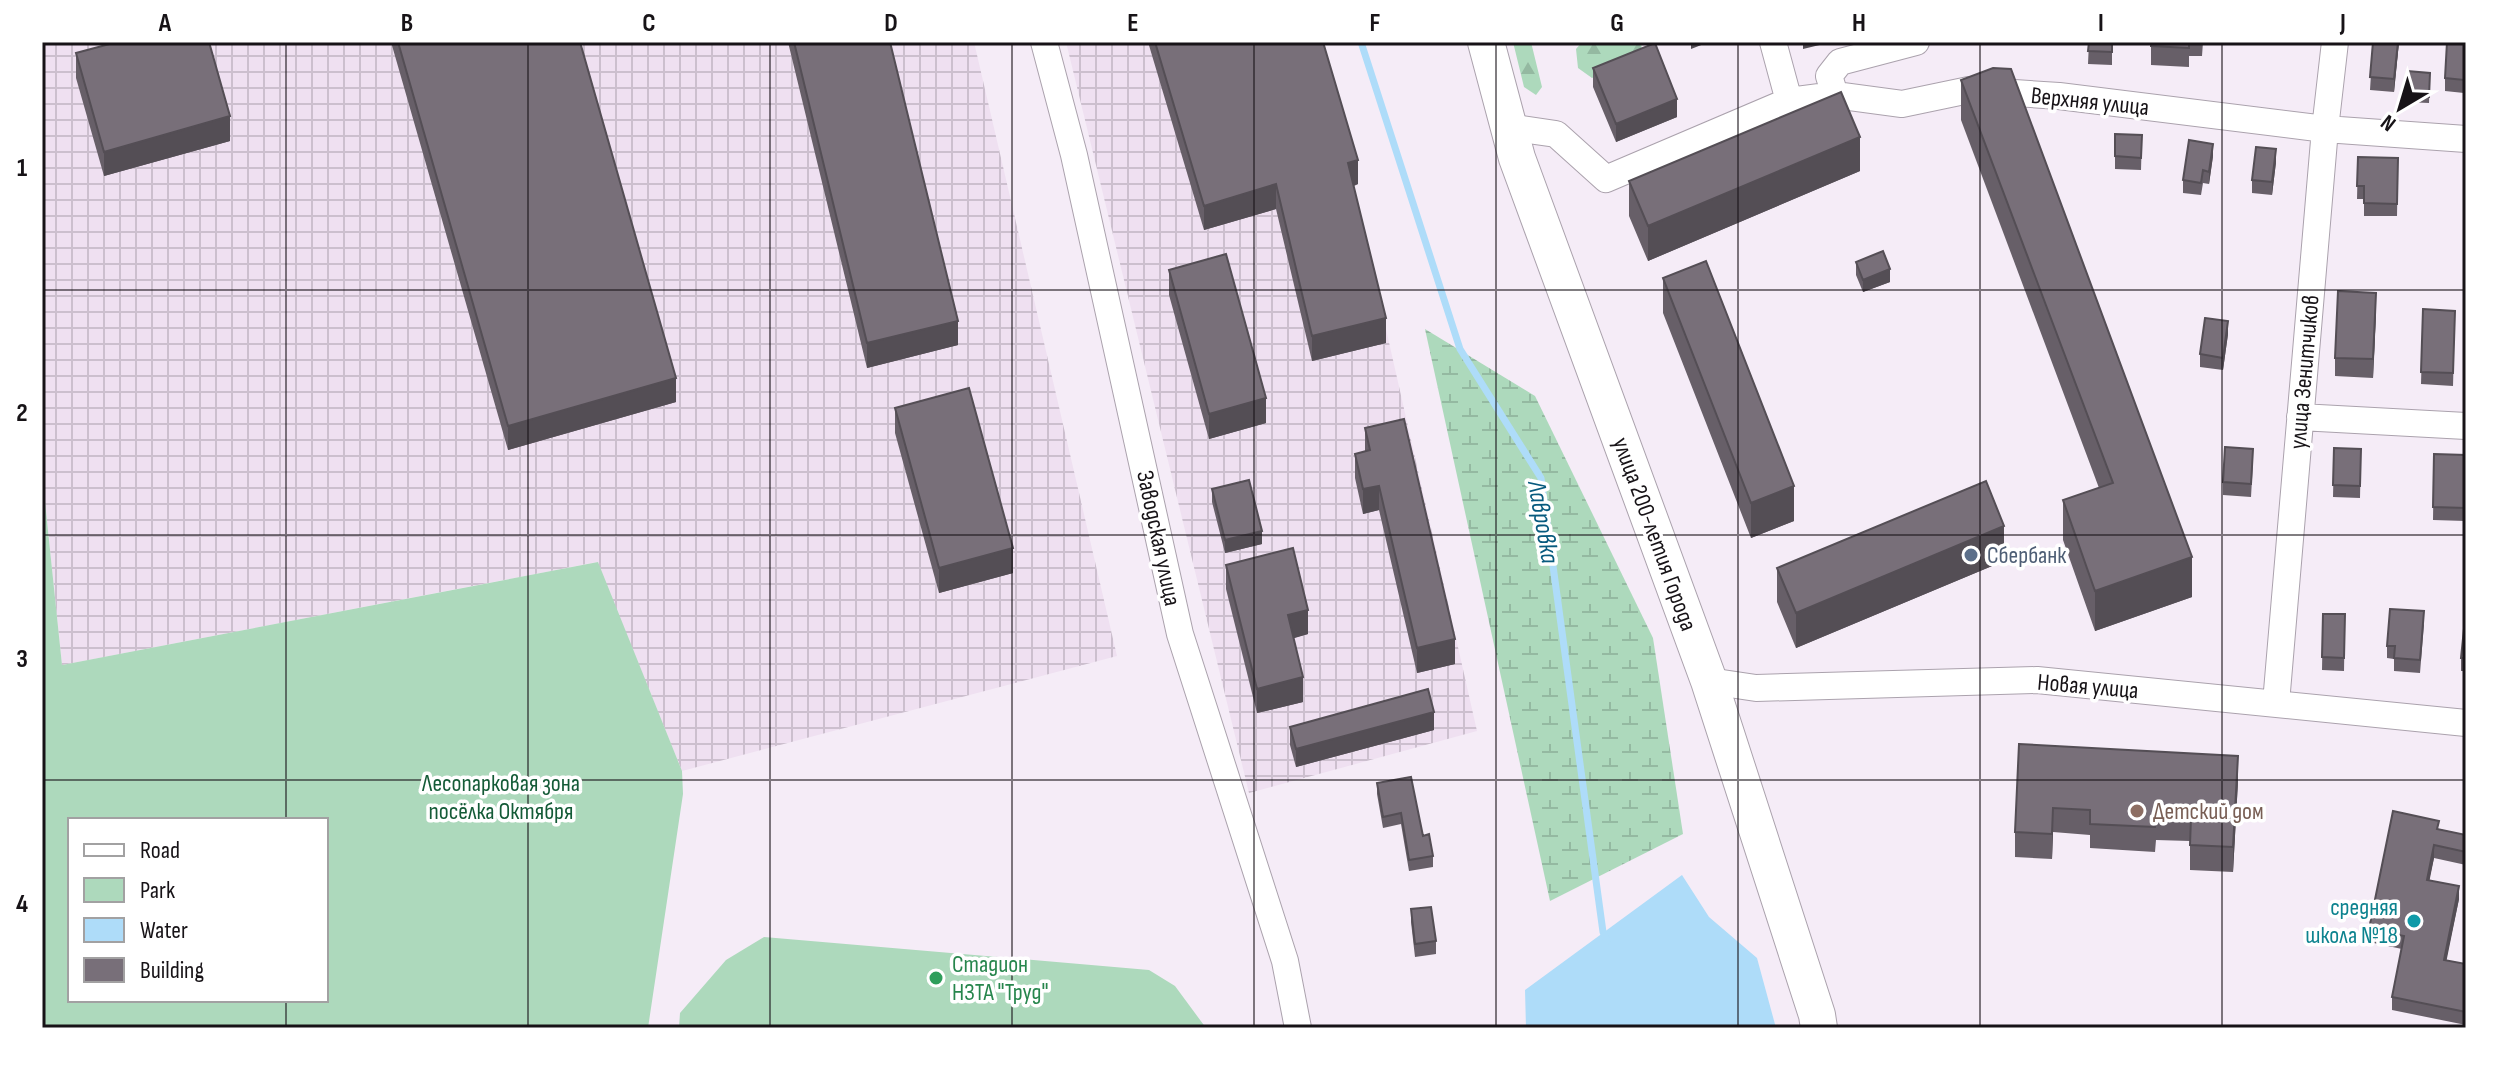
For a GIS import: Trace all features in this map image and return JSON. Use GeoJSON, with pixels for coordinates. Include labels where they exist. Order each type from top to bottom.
{"type":"FeatureCollection","features":[{"type":"Feature","properties":{"kind":"street","name":"Заводская улица"},"geometry":{"type":"LineString","coordinates":[[1044,42],[1074,155],[1180,634],[1285,961],[1298,1028]]}},
{"type":"Feature","properties":{"kind":"street","name":"улица 200-летия Города"},"geometry":{"type":"LineString","coordinates":[[1486,42],[1507,127],[1709,681],[1819,1028]]}},
{"type":"Feature","properties":{"kind":"street"},"geometry":{"type":"LineString","coordinates":[[1773,42],[1789,101]]}},
{"type":"Feature","properties":{"kind":"street"},"geometry":{"type":"LineString","coordinates":[[1835,95],[1829,76],[1840,62],[1916,42]]}},
{"type":"Feature","properties":{"kind":"street","name":"улица Зенитчиков"},"geometry":{"type":"LineString","coordinates":[[2276,703],[2335,42]]}},
{"type":"Feature","properties":{"kind":"street","name":"Верхняя улица"},"geometry":{"type":"LineString","coordinates":[[1507,127],[1556,134],[1606,179],[1789,101],[1835,95],[1902,104],[1969,90],[2059,96],[2325,129],[2466,139]]}},
{"type":"Feature","properties":{"kind":"street"},"geometry":{"type":"LineString","coordinates":[[2300,417],[2466,426]]}},
{"type":"Feature","properties":{"kind":"street","name":"Новая улица"},"geometry":{"type":"LineString","coordinates":[[1709,681],[1756,688],[2037,680],[2466,723]]}},
{"type":"Feature","properties":{"kind":"shaded area"},"geometry":{"type":"Polygon","coordinates":[[[974,42],[1117,656],[682,771],[597,562],[62,665],[42,473],[42,43],[974,42]]]}},
{"type":"Feature","properties":{"kind":"shaded area"},"geometry":{"type":"Polygon","coordinates":[[[1066,42],[1321,42],[1477,731],[1249,793],[1066,42]]]}},
{"type":"Feature","properties":{"kind":"green space"},"geometry":{"type":"Polygon","coordinates":[[[1513,42],[1531,42],[1542,87],[1536,95],[1524,87],[1513,42]]]}},
{"type":"Feature","properties":{"kind":"green space"},"geometry":{"type":"Polygon","coordinates":[[[1582,42],[1641,42],[1642,50],[1635,59],[1592,78],[1578,68],[1576,49],[1582,42]]]}},
{"type":"Feature","properties":{"kind":"green space"},"geometry":{"type":"Polygon","coordinates":[[[1425,329],[1535,396],[1653,638],[1683,834],[1550,901],[1425,329]]]}},
{"type":"Feature","properties":{"kind":"green space","name":"Лесопарковая зона посёлка Октября"},"geometry":{"type":"Polygon","coordinates":[[[42,473],[62,665],[598,562],[682,771],[683,794],[648,1028],[42,1028],[42,473]]]}},
{"type":"Feature","properties":{"kind":"green space","name":"Стадион НЗТА \"Труд\""},"geometry":{"type":"Polygon","coordinates":[[[764,937],[1149,970],[1175,986],[1206,1028],[679,1028],[680,1013],[726,960],[764,937]]]}},
{"type":"Feature","properties":{"kind":"water"},"geometry":{"type":"Polygon","coordinates":[[[1682,875],[1709,917],[1757,958],[1776,1028],[1526,1028],[1525,990],[1682,875]]]}},
{"type":"Feature","properties":{"kind":"building"},"geometry":{"type":"Polygon","coordinates":[[[117,42],[209,42],[230,116],[104,152],[76,53],[117,42]]]}},
{"type":"Feature","properties":{"kind":"building"},"geometry":{"type":"Polygon","coordinates":[[[398,42],[580,42],[676,378],[508,426],[398,42]]]}},
{"type":"Feature","properties":{"kind":"building"},"geometry":{"type":"Polygon","coordinates":[[[794,42],[890,42],[958,321],[867,343],[794,42]]]}},
{"type":"Feature","properties":{"kind":"building"},"geometry":{"type":"Polygon","coordinates":[[[1155,42],[1323,42],[1358,160],[1348,163],[1386,318],[1312,336],[1276,184],[1204,206],[1155,42]]]}},
{"type":"Feature","properties":{"kind":"building"},"geometry":{"type":"Polygon","coordinates":[[[2089,42],[2112,42],[2112,52],[2088,51],[2089,42]]]}},
{"type":"Feature","properties":{"kind":"building"},"geometry":{"type":"Polygon","coordinates":[[[2151,42],[2189,42],[2189,48],[2151,46],[2151,42]]]}},
{"type":"Feature","properties":{"kind":"building"},"geometry":{"type":"Polygon","coordinates":[[[2373,42],[2398,42],[2394,79],[2370,77],[2373,42]]]}},
{"type":"Feature","properties":{"kind":"building"},"geometry":{"type":"Polygon","coordinates":[[[2447,42],[2466,42],[2464,80],[2445,78],[2447,42]]]}},
{"type":"Feature","properties":{"kind":"building"},"geometry":{"type":"Polygon","coordinates":[[[1655,43],[1677,99],[1616,124],[1593,68],[1655,43]]]}},
{"type":"Feature","properties":{"kind":"building"},"geometry":{"type":"Polygon","coordinates":[[[1993,68],[2011,69],[2192,557],[2095,591],[2063,500],[2113,483],[1961,80],[1993,68]]]}},
{"type":"Feature","properties":{"kind":"building"},"geometry":{"type":"Polygon","coordinates":[[[2407,71],[2430,73],[2429,97],[2406,95],[2407,71]]]}},
{"type":"Feature","properties":{"kind":"building"},"geometry":{"type":"Polygon","coordinates":[[[1841,92],[1860,137],[1648,226],[1629,181],[1841,92]]]}},
{"type":"Feature","properties":{"kind":"building"},"geometry":{"type":"Polygon","coordinates":[[[2115,134],[2142,135],[2141,158],[2115,156],[2115,134]]]}},
{"type":"Feature","properties":{"kind":"building"},"geometry":{"type":"Polygon","coordinates":[[[2189,140],[2213,144],[2209,172],[2203,170],[2201,183],[2183,180],[2189,140]]]}},
{"type":"Feature","properties":{"kind":"building"},"geometry":{"type":"Polygon","coordinates":[[[2256,147],[2276,149],[2272,182],[2252,180],[2256,147]]]}},
{"type":"Feature","properties":{"kind":"building"},"geometry":{"type":"Polygon","coordinates":[[[2358,157],[2398,158],[2397,204],[2364,203],[2364,186],[2357,186],[2358,157]]]}},
{"type":"Feature","properties":{"kind":"building"},"geometry":{"type":"Polygon","coordinates":[[[1883,251],[1890,269],[1863,280],[1856,262],[1883,251]]]}},
{"type":"Feature","properties":{"kind":"building"},"geometry":{"type":"Polygon","coordinates":[[[1226,254],[1266,398],[1209,414],[1169,270],[1226,254]]]}},
{"type":"Feature","properties":{"kind":"building"},"geometry":{"type":"Polygon","coordinates":[[[1706,261],[1794,486],[1751,503],[1663,278],[1706,261]]]}},
{"type":"Feature","properties":{"kind":"building"},"geometry":{"type":"Polygon","coordinates":[[[2338,291],[2376,293],[2373,359],[2335,358],[2338,291]]]}},
{"type":"Feature","properties":{"kind":"building"},"geometry":{"type":"Polygon","coordinates":[[[2423,309],[2455,311],[2453,373],[2421,372],[2423,309]]]}},
{"type":"Feature","properties":{"kind":"building"},"geometry":{"type":"Polygon","coordinates":[[[2205,318],[2228,321],[2223,358],[2200,354],[2205,318]]]}},
{"type":"Feature","properties":{"kind":"building"},"geometry":{"type":"Polygon","coordinates":[[[969,388],[1013,548],[939,568],[895,408],[969,388]]]}},
{"type":"Feature","properties":{"kind":"building"},"geometry":{"type":"Polygon","coordinates":[[[1404,419],[1455,639],[1417,648],[1379,486],[1363,489],[1355,454],[1370,450],[1365,428],[1404,419]]]}},
{"type":"Feature","properties":{"kind":"building"},"geometry":{"type":"Polygon","coordinates":[[[2225,447],[2253,449],[2251,484],[2223,482],[2225,447]]]}},
{"type":"Feature","properties":{"kind":"building"},"geometry":{"type":"Polygon","coordinates":[[[2334,448],[2361,449],[2360,486],[2333,485],[2334,448]]]}},
{"type":"Feature","properties":{"kind":"building"},"geometry":{"type":"Polygon","coordinates":[[[2434,454],[2466,455],[2466,508],[2433,507],[2434,454]]]}},
{"type":"Feature","properties":{"kind":"building"},"geometry":{"type":"Polygon","coordinates":[[[1249,480],[1262,531],[1225,540],[1212,489],[1249,480]]]}},
{"type":"Feature","properties":{"kind":"building"},"geometry":{"type":"Polygon","coordinates":[[[1986,481],[2004,526],[1796,613],[1777,568],[1986,481]]]}},
{"type":"Feature","properties":{"kind":"building"},"geometry":{"type":"Polygon","coordinates":[[[1293,548],[1308,610],[1288,615],[1303,677],[1257,689],[1226,565],[1293,548]]]}},
{"type":"Feature","properties":{"kind":"building"},"geometry":{"type":"Polygon","coordinates":[[[2390,609],[2424,611],[2420,660],[2394,658],[2395,646],[2387,646],[2390,609]]]}},
{"type":"Feature","properties":{"kind":"building"},"geometry":{"type":"Polygon","coordinates":[[[2323,614],[2345,614],[2344,658],[2322,657],[2323,614]]]}},
{"type":"Feature","properties":{"kind":"building"},"geometry":{"type":"Polygon","coordinates":[[[2465,619],[2466,658],[2461,658],[2465,619]]]}},
{"type":"Feature","properties":{"kind":"building"},"geometry":{"type":"Polygon","coordinates":[[[1428,689],[1434,712],[1296,749],[1290,727],[1428,689]]]}},
{"type":"Feature","properties":{"kind":"building"},"geometry":{"type":"Polygon","coordinates":[[[2019,744],[2238,756],[2233,847],[2190,845],[2191,817],[2156,815],[2155,827],[2090,824],[2090,810],[2053,808],[2052,834],[2015,832],[2019,744]]]}},
{"type":"Feature","properties":{"kind":"building"},"geometry":{"type":"Polygon","coordinates":[[[1411,777],[1423,836],[1429,834],[1433,856],[1409,860],[1401,813],[1383,817],[1377,783],[1411,777]]]}},
{"type":"Feature","properties":{"kind":"building","name":"средняя школа №18"},"geometry":{"type":"Polygon","coordinates":[[[2393,811],[2439,821],[2437,829],[2466,835],[2466,852],[2434,845],[2427,880],[2459,886],[2444,960],[2466,964],[2466,1012],[2392,997],[2404,936],[2369,929],[2393,811]]]}},
{"type":"Feature","properties":{"kind":"building"},"geometry":{"type":"Polygon","coordinates":[[[1431,907],[1436,941],[1415,944],[1411,909],[1431,907]]]}},
{"type":"Feature","properties":{"kind":"waterway","name":"Лавровка"},"geometry":{"type":"LineString","coordinates":[[1361,42],[1460,349],[1541,478],[1603,932],[1607,941]]}},
{"type":"Feature","properties":{"kind":"place","name":"Сбербанк"},"geometry":{"type":"Point","coordinates":[1971,555]}},
{"type":"Feature","properties":{"kind":"place","name":"Детский дом"},"geometry":{"type":"Point","coordinates":[2137,811]}},
{"type":"Feature","properties":{"kind":"place","name":"средняя школа №18"},"geometry":{"type":"Point","coordinates":[2414,921]}},
{"type":"Feature","properties":{"kind":"place","name":"Стадион НЗТА \"Труд\""},"geometry":{"type":"Point","coordinates":[936,978]}}]}
